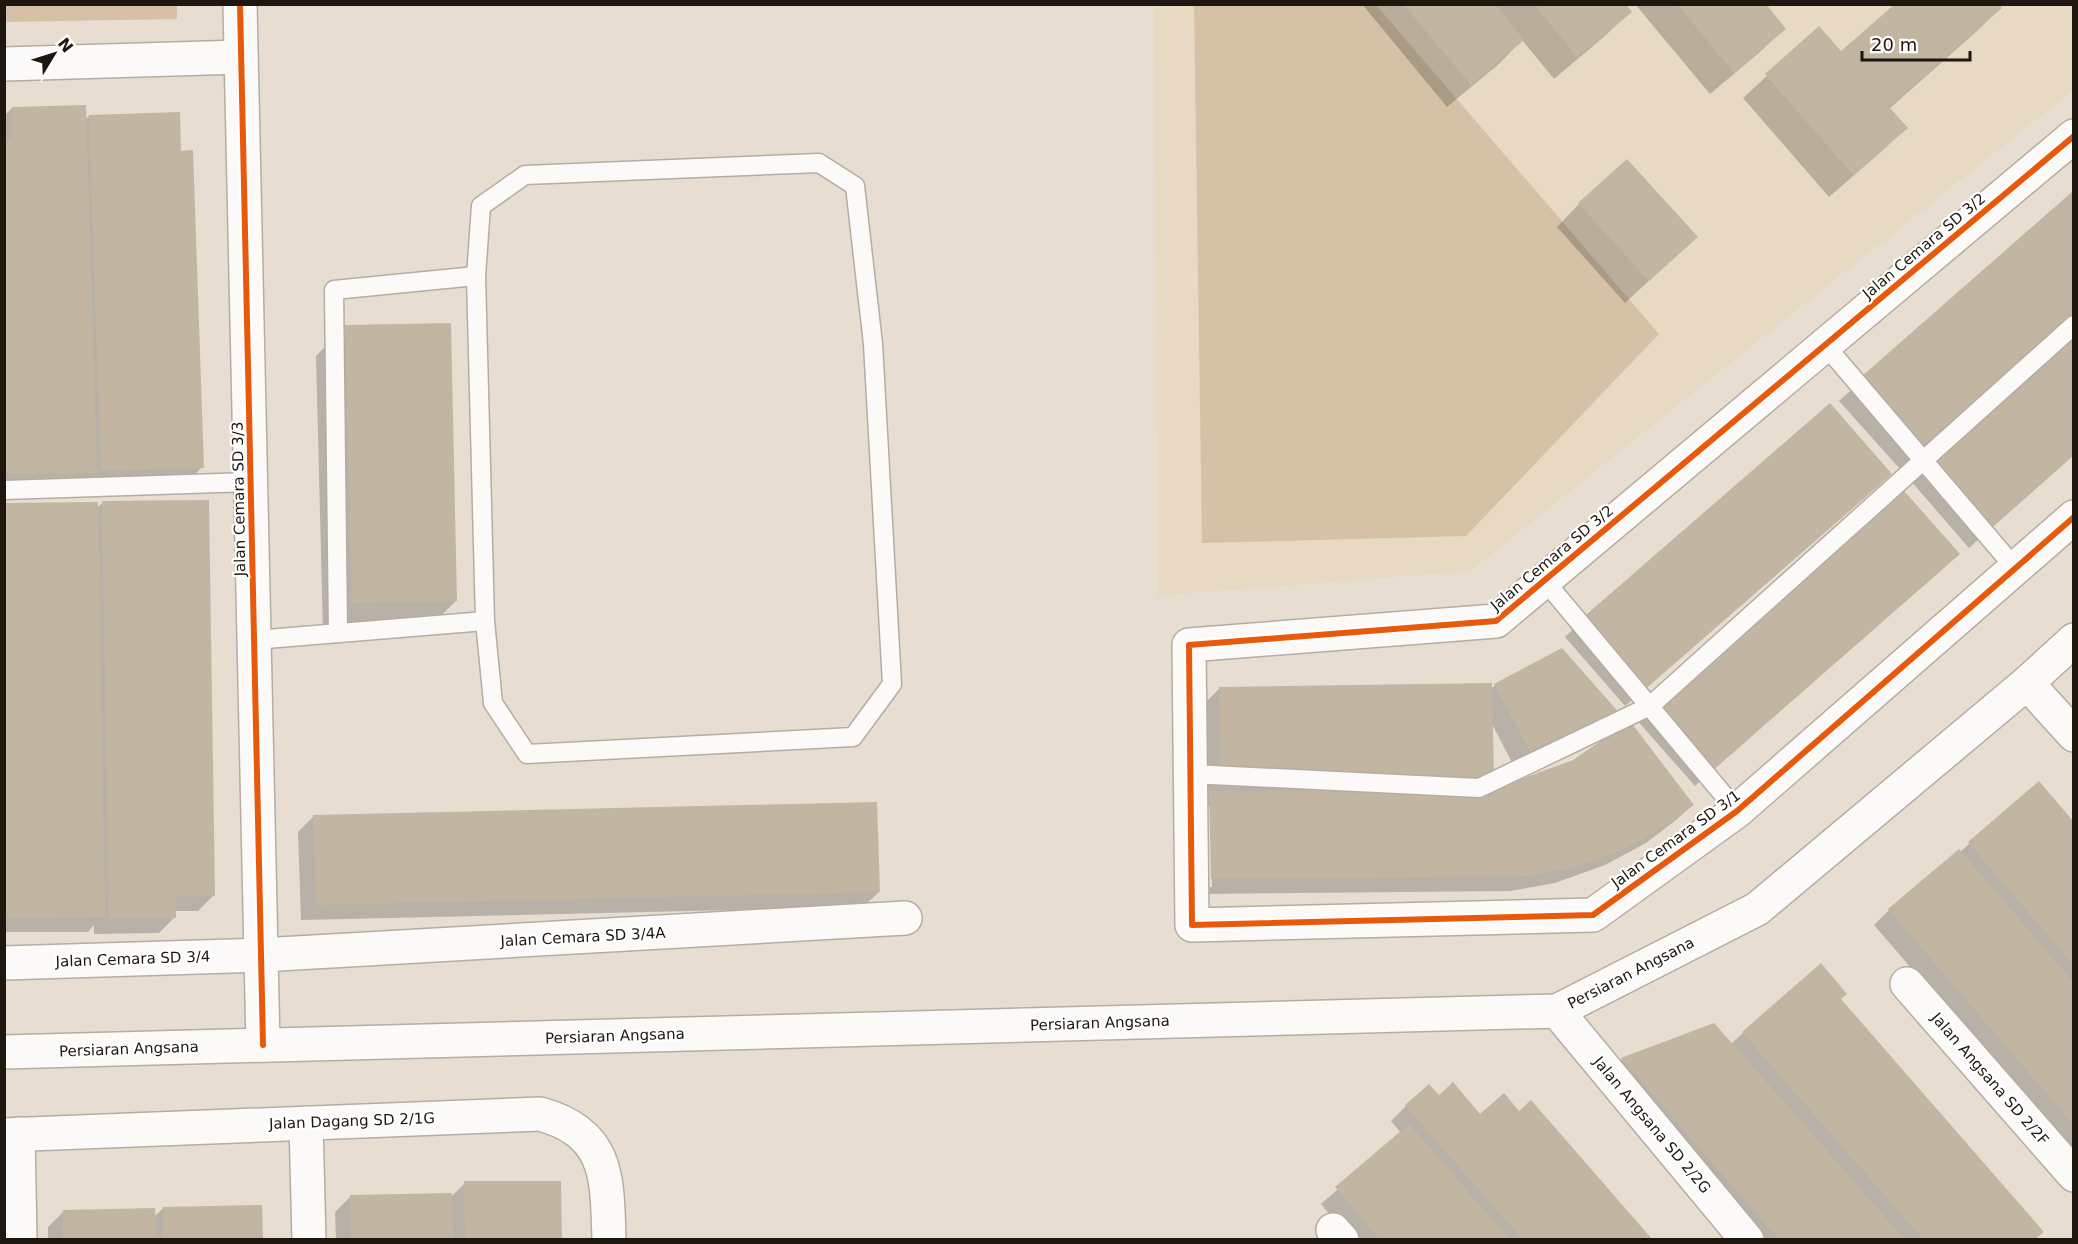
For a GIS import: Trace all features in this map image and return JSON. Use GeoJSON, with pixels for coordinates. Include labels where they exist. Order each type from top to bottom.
{"type":"FeatureCollection","features":[{"type":"Feature","properties":{"kind":"street","name":"Jalan Cemara SD 3/3"},"geometry":{"type":"LineString","coordinates":[[240,4],[263,1045]]}},
{"type":"Feature","properties":{"kind":"street"},"geometry":{"type":"LineString","coordinates":[[4,64],[241,57]]}},
{"type":"Feature","properties":{"kind":"street","name":"Jalan Cemara SD 3/2"},"geometry":{"type":"LineString","coordinates":[[1192,925],[1189,645],[1496,621],[2073,136]]}},
{"type":"Feature","properties":{"kind":"street","name":"Jalan Cemara SD 3/1"},"geometry":{"type":"LineString","coordinates":[[1192,925],[1593,915],[1737,811],[2073,517]]}},
{"type":"Feature","properties":{"kind":"street","name":"Persiaran Angsana"},"geometry":{"type":"LineString","coordinates":[[4,1052],[1557,1011],[1757,909],[2027,683],[2073,640]]}},
{"type":"Feature","properties":{"kind":"street"},"geometry":{"type":"LineString","coordinates":[[2027,683],[2073,735]]}},
{"type":"Feature","properties":{"kind":"street","name":"Jalan Cemara SD 3/4A"},"geometry":{"type":"LineString","coordinates":[[261,955],[904,918]]}},
{"type":"Feature","properties":{"kind":"street","name":"Jalan Cemara SD 3/4"},"geometry":{"type":"LineString","coordinates":[[4,963],[261,955]]}},
{"type":"Feature","properties":{"kind":"street","name":"Jalan Angsana SD 2/2F"},"geometry":{"type":"LineString","coordinates":[[1907,984],[2073,1174]]}},
{"type":"Feature","properties":{"kind":"street","name":"Jalan Angsana SD 2/2G"},"geometry":{"type":"LineString","coordinates":[[1557,1011],[1747,1239]]}},
{"type":"Feature","properties":{"kind":"street","name":"Jalan Dagang SD 2/1G"},"geometry":{"type":"LineString","coordinates":[[11,1135],[540,1114],[560,1119],[574,1128],[598,1156],[607,1182],[609,1239]]}},
{"type":"Feature","properties":{"kind":"street"},"geometry":{"type":"LineString","coordinates":[[306,1123],[309,1239]]}},
{"type":"Feature","properties":{"kind":"street"},"geometry":{"type":"LineString","coordinates":[[11,1135],[20,1239]]}},
{"type":"Feature","properties":{"kind":"lane"},"geometry":{"type":"LineString","coordinates":[[819,163],[855,186],[873,344],[892,684],[853,737],[527,754],[493,702],[485,621],[476,276],[481,206],[525,175],[819,163]]}},
{"type":"Feature","properties":{"kind":"lane"},"geometry":{"type":"LineString","coordinates":[[338,633],[334,290],[476,276]]}},
{"type":"Feature","properties":{"kind":"lane"},"geometry":{"type":"LineString","coordinates":[[1191,774],[1479,788],[1650,706],[2073,325]]}},
{"type":"Feature","properties":{"kind":"lane"},"geometry":{"type":"LineString","coordinates":[[1825,345],[2015,568]]}},
{"type":"Feature","properties":{"kind":"lane"},"geometry":{"type":"LineString","coordinates":[[4,490],[250,482]]}},
{"type":"Feature","properties":{"kind":"lane"},"geometry":{"type":"LineString","coordinates":[[1544,580],[1737,811]]}},
{"type":"Feature","properties":{"kind":"lane"},"geometry":{"type":"LineString","coordinates":[[254,640],[485,621]]}},
{"type":"Feature","properties":{"kind":"shaded area"},"geometry":{"type":"Polygon","coordinates":[[[4,5],[177,5],[177,19],[5,22],[4,5]]]}},
{"type":"Feature","properties":{"kind":"shaded area"},"geometry":{"type":"Polygon","coordinates":[[[1154,5],[2073,5],[2073,90],[1470,571],[1158,596],[1154,5]]]}},
{"type":"Feature","properties":{"kind":"shaded area"},"geometry":{"type":"Polygon","coordinates":[[[1194,5],[1376,5],[1659,334],[1466,536],[1202,543],[1194,5]]]}},
{"type":"Feature","properties":{"kind":"building"},"geometry":{"type":"Polygon","coordinates":[[[1403,4],[1495,4],[1524,40],[1471,85],[1403,4]]]}},
{"type":"Feature","properties":{"kind":"building"},"geometry":{"type":"Polygon","coordinates":[[[1534,4],[1626,4],[1632,12],[1577,57],[1534,4]]]}},
{"type":"Feature","properties":{"kind":"building"},"geometry":{"type":"Polygon","coordinates":[[[1677,4],[1766,4],[1786,29],[1734,73],[1677,4]]]}},
{"type":"Feature","properties":{"kind":"building"},"geometry":{"type":"Polygon","coordinates":[[[1895,4],[1999,4],[2002,8],[1889,107],[1908,128],[1853,175],[1765,74],[1819,26],[1841,51],[1895,4]]]}},
{"type":"Feature","properties":{"kind":"building"},"geometry":{"type":"Polygon","coordinates":[[[86,105],[97,473],[5,474],[5,138],[12,138],[12,107],[86,105]]]}},
{"type":"Feature","properties":{"kind":"building"},"geometry":{"type":"Polygon","coordinates":[[[180,112],[181,151],[193,150],[204,468],[101,470],[89,115],[180,112]]]}},
{"type":"Feature","properties":{"kind":"building"},"geometry":{"type":"Polygon","coordinates":[[[1627,159],[1698,237],[1649,281],[1578,203],[1627,159]]]}},
{"type":"Feature","properties":{"kind":"building"},"geometry":{"type":"Polygon","coordinates":[[[2073,191],[2073,316],[1916,455],[1853,384],[2073,191]]]}},
{"type":"Feature","properties":{"kind":"building"},"geometry":{"type":"Polygon","coordinates":[[[451,323],[457,601],[352,603],[345,325],[451,323]]]}},
{"type":"Feature","properties":{"kind":"building"},"geometry":{"type":"Polygon","coordinates":[[[2073,331],[2073,455],[1985,533],[1924,464],[2073,331]]]}},
{"type":"Feature","properties":{"kind":"building"},"geometry":{"type":"Polygon","coordinates":[[[1830,403],[1892,474],[1642,692],[1580,620],[1830,403]]]}},
{"type":"Feature","properties":{"kind":"building"},"geometry":{"type":"Polygon","coordinates":[[[1898,484],[1960,554],[1711,772],[1649,701],[1898,484]]]}},
{"type":"Feature","properties":{"kind":"building"},"geometry":{"type":"Polygon","coordinates":[[[209,500],[215,896],[176,896],[176,918],[109,919],[102,501],[209,500]]]}},
{"type":"Feature","properties":{"kind":"building"},"geometry":{"type":"Polygon","coordinates":[[[98,502],[105,917],[4,918],[4,503],[98,502]]]}},
{"type":"Feature","properties":{"kind":"building"},"geometry":{"type":"Polygon","coordinates":[[[1562,648],[1622,716],[1535,761],[1494,684],[1562,648]]]}},
{"type":"Feature","properties":{"kind":"building"},"geometry":{"type":"Polygon","coordinates":[[[1492,683],[1494,777],[1221,780],[1219,687],[1492,683]]]}},
{"type":"Feature","properties":{"kind":"building"},"geometry":{"type":"Polygon","coordinates":[[[1630,721],[1694,805],[1663,828],[1622,850],[1571,868],[1527,876],[1211,879],[1209,791],[1481,789],[1510,783],[1573,760],[1630,721]]]}},
{"type":"Feature","properties":{"kind":"building"},"geometry":{"type":"Polygon","coordinates":[[[2039,781],[2073,821],[2073,964],[1968,842],[2039,781]]]}},
{"type":"Feature","properties":{"kind":"building"},"geometry":{"type":"Polygon","coordinates":[[[877,802],[880,892],[316,905],[313,815],[877,802]]]}},
{"type":"Feature","properties":{"kind":"building"},"geometry":{"type":"Polygon","coordinates":[[[1959,849],[2073,982],[2073,1124],[1888,909],[1959,849]]]}},
{"type":"Feature","properties":{"kind":"building"},"geometry":{"type":"Polygon","coordinates":[[[1821,963],[1847,994],[1841,999],[2044,1232],[2035,1239],[1923,1239],[1742,1032],[1821,963]]]}},
{"type":"Feature","properties":{"kind":"building"},"geometry":{"type":"Polygon","coordinates":[[[1714,1023],[1904,1239],[1779,1239],[1621,1058],[1714,1023]]]}},
{"type":"Feature","properties":{"kind":"building"},"geometry":{"type":"Polygon","coordinates":[[[1453,1082],[1480,1114],[1504,1093],[1519,1111],[1531,1100],[1652,1239],[1522,1239],[1405,1105],[1429,1084],[1439,1095],[1453,1082]]]}},
{"type":"Feature","properties":{"kind":"building"},"geometry":{"type":"Polygon","coordinates":[[[1409,1124],[1509,1239],[1379,1239],[1335,1187],[1409,1124]]]}},
{"type":"Feature","properties":{"kind":"building"},"geometry":{"type":"Polygon","coordinates":[[[464,1181],[561,1181],[562,1239],[465,1239],[464,1181]]]}},
{"type":"Feature","properties":{"kind":"building"},"geometry":{"type":"Polygon","coordinates":[[[452,1193],[453,1239],[351,1239],[350,1195],[452,1193]]]}},
{"type":"Feature","properties":{"kind":"building"},"geometry":{"type":"Polygon","coordinates":[[[262,1205],[263,1239],[163,1239],[163,1207],[262,1205]]]}},
{"type":"Feature","properties":{"kind":"building"},"geometry":{"type":"Polygon","coordinates":[[[155,1208],[156,1239],[63,1239],[63,1210],[155,1208]]]}},
{"type":"Feature","properties":{"kind":"cycle path"},"geometry":{"type":"LineString","coordinates":[[240,4],[263,1045]]}},
{"type":"Feature","properties":{"kind":"cycle path"},"geometry":{"type":"LineString","coordinates":[[2074,136],[1496,621],[1189,645],[1192,925],[1593,915],[1737,811],[2074,517]]}}]}
